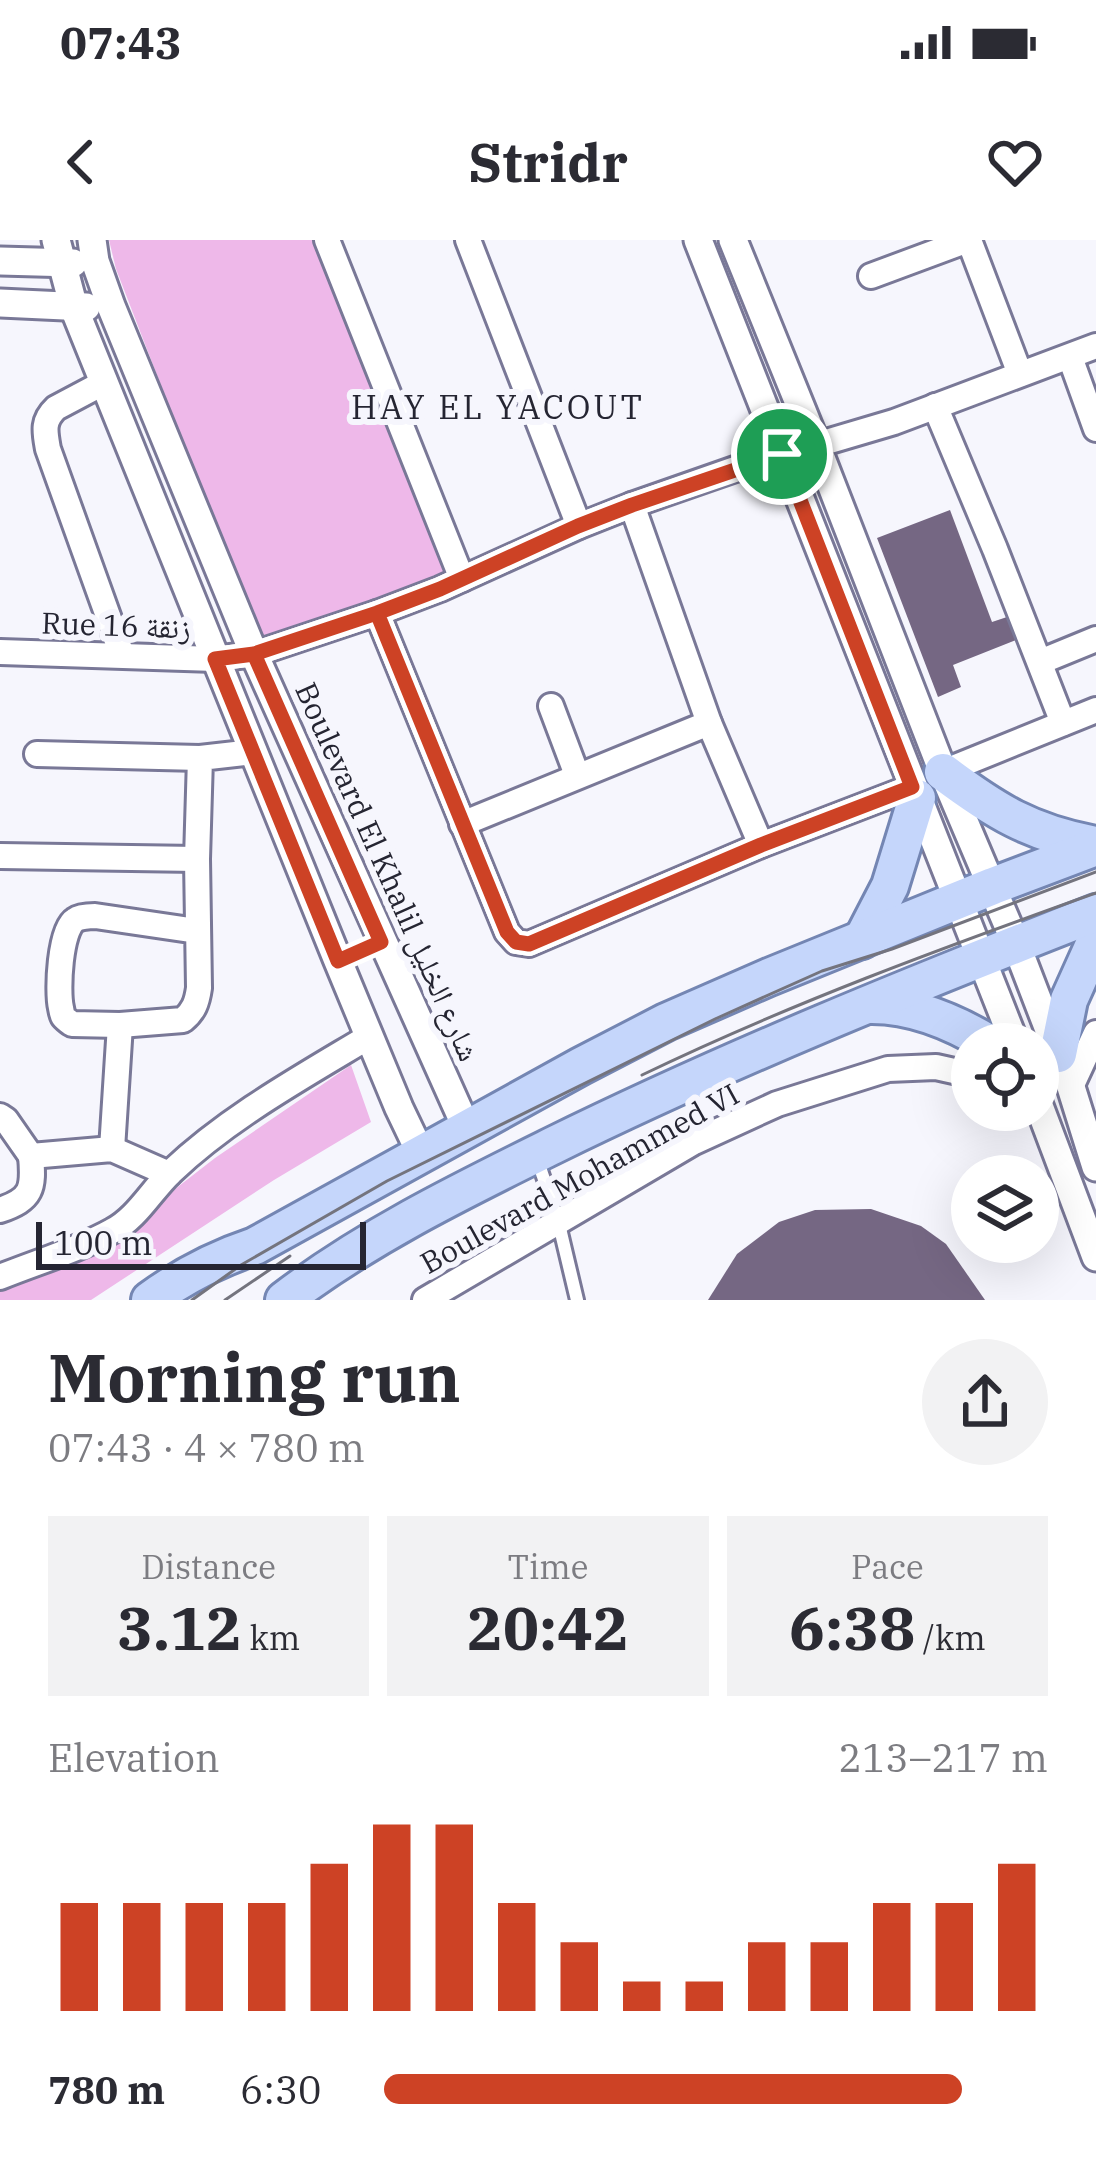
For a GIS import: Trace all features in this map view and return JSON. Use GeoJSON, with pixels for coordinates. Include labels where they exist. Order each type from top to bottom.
{"type":"FeatureCollection","features":[{"type":"Feature","properties":{"kind":"main road"},"geometry":{"type":"LineString","coordinates":[[862,940],[890,886],[924,786],[1096,846]]}},
{"type":"Feature","properties":{"kind":"main road"},"geometry":{"type":"LineString","coordinates":[[150,1300],[214,1259],[254,1246],[666,1022],[1096,846]]}},
{"type":"Feature","properties":{"kind":"main road"},"geometry":{"type":"LineString","coordinates":[[284,1300],[332,1264],[411,1218],[693,1078],[1096,913]]}},
{"type":"Feature","properties":{"kind":"main road"},"geometry":{"type":"LineString","coordinates":[[1065,1071],[1069,1000],[1096,940]]}},
{"type":"Feature","properties":{"kind":"main road"},"geometry":{"type":"LineString","coordinates":[[868,1004],[916,1010],[951,1023]]}},
{"type":"Feature","properties":{"kind":"street"},"geometry":{"type":"LineString","coordinates":[[355,240],[328,245],[463,579]]}},
{"type":"Feature","properties":{"kind":"street"},"geometry":{"type":"LineString","coordinates":[[468,240],[578,526]]}},
{"type":"Feature","properties":{"kind":"street"},"geometry":{"type":"LineString","coordinates":[[698,240],[782,454],[924,786],[993,886],[1065,1071],[1096,1167]]}},
{"type":"Feature","properties":{"kind":"street"},"geometry":{"type":"LineString","coordinates":[[733,240],[816,445],[959,900],[1007,1023]]}},
{"type":"Feature","properties":{"kind":"street"},"geometry":{"type":"LineString","coordinates":[[871,276],[969,240],[1020,374]]}},
{"type":"Feature","properties":{"kind":"street"},"geometry":{"type":"LineString","coordinates":[[0,261],[93,250]]}},
{"type":"Feature","properties":{"kind":"street","name":"Boulevard El Khalil شارع الخليل"},"geometry":{"type":"LineString","coordinates":[[93,250],[111,307],[254,654],[467,1129]]}},
{"type":"Feature","properties":{"kind":"street"},"geometry":{"type":"LineString","coordinates":[[58,252],[74,308],[215,659],[421,1154]]}},
{"type":"Feature","properties":{"kind":"street"},"geometry":{"type":"LineString","coordinates":[[0,303],[111,307]]}},
{"type":"Feature","properties":{"kind":"street","name":"Rue 16 زنقة"},"geometry":{"type":"LineString","coordinates":[[0,652],[215,659],[254,654],[377,613],[632,505],[935,406],[1096,346]]}},
{"type":"Feature","properties":{"kind":"street"},"geometry":{"type":"LineString","coordinates":[[1070,357],[1096,429]]}},
{"type":"Feature","properties":{"kind":"street"},"geometry":{"type":"LineString","coordinates":[[105,382],[56,408],[44,429],[122,655]]}},
{"type":"Feature","properties":{"kind":"street"},"geometry":{"type":"LineString","coordinates":[[935,406],[1063,723]]}},
{"type":"Feature","properties":{"kind":"street"},"geometry":{"type":"LineString","coordinates":[[632,505],[710,723],[761,845]]}},
{"type":"Feature","properties":{"kind":"street"},"geometry":{"type":"LineString","coordinates":[[377,613],[507,932],[521,943],[529,944],[761,845],[924,786],[1096,710]]}},
{"type":"Feature","properties":{"kind":"street"},"geometry":{"type":"LineString","coordinates":[[1040,662],[1096,639]]}},
{"type":"Feature","properties":{"kind":"street"},"geometry":{"type":"LineString","coordinates":[[551,706],[577,775]]}},
{"type":"Feature","properties":{"kind":"street"},"geometry":{"type":"LineString","coordinates":[[462,824],[710,723]]}},
{"type":"Feature","properties":{"kind":"street"},"geometry":{"type":"LineString","coordinates":[[37,754],[200,758],[253,752]]}},
{"type":"Feature","properties":{"kind":"street"},"geometry":{"type":"LineString","coordinates":[[197,932],[95,916],[72,921],[63,946],[59,999],[63,1016],[72,1024],[183,1020],[197,1003],[200,758]]}},
{"type":"Feature","properties":{"kind":"street"},"geometry":{"type":"LineString","coordinates":[[0,856],[197,859]]}},
{"type":"Feature","properties":{"kind":"street"},"geometry":{"type":"LineString","coordinates":[[338,961],[381,942]]}},
{"type":"Feature","properties":{"kind":"street"},"geometry":{"type":"LineString","coordinates":[[112,1149],[121,1025]]}},
{"type":"Feature","properties":{"kind":"street"},"geometry":{"type":"LineString","coordinates":[[1065,1071],[1096,1033]]}},
{"type":"Feature","properties":{"kind":"street"},"geometry":{"type":"LineString","coordinates":[[0,1276],[113,1231],[169,1174],[260,1103],[370,1036]]}},
{"type":"Feature","properties":{"kind":"street","name":"Boulevard Mohammed VI"},"geometry":{"type":"LineString","coordinates":[[425,1300],[694,1142],[756,1113],[820,1088],[889,1069],[951,1070]]}},
{"type":"Feature","properties":{"kind":"street"},"geometry":{"type":"LineString","coordinates":[[0,1116],[31,1156],[33,1181],[17,1204],[0,1210]]}},
{"type":"Feature","properties":{"kind":"street"},"geometry":{"type":"LineString","coordinates":[[1047,1131],[1096,1257]]}},
{"type":"Feature","properties":{"kind":"street"},"geometry":{"type":"LineString","coordinates":[[31,1156],[112,1149],[169,1174]]}},
{"type":"Feature","properties":{"kind":"lane"},"geometry":{"type":"LineString","coordinates":[[535,1155],[558,1220],[577,1300]]}},
{"type":"Feature","properties":{"kind":"shaded area"},"geometry":{"type":"Polygon","coordinates":[[[109,240],[324,240],[458,580],[263,650],[116,269],[109,240]]]}},
{"type":"Feature","properties":{"kind":"shaded area"},"geometry":{"type":"Polygon","coordinates":[[[351,1065],[371,1122],[91,1300],[0,1300],[0,1279],[130,1224],[215,1158],[351,1065]]]}},
{"type":"Feature","properties":{"kind":"building"},"geometry":{"type":"Polygon","coordinates":[[[950,510],[992,622],[1007,617],[1016,640],[953,665],[961,687],[938,697],[877,538],[950,510]]]}},
{"type":"Feature","properties":{"kind":"building"},"geometry":{"type":"Polygon","coordinates":[[[871,1209],[921,1226],[946,1244],[951,1263],[959,1263],[985,1300],[708,1300],[737,1254],[779,1222],[815,1210],[871,1209]]]}},
{"type":"Feature","properties":{"kind":"tram line"},"geometry":{"type":"LineString","coordinates":[[192,1300],[241,1265],[387,1181],[715,1019],[822,971],[1096,872]]}},
{"type":"Feature","properties":{"kind":"tram line"},"geometry":{"type":"LineString","coordinates":[[642,1075],[810,1001],[1096,893]]}},
{"type":"Feature","properties":{"kind":"tram line"},"geometry":{"type":"LineString","coordinates":[[225,1300],[290,1256]]}},
{"type":"Feature","properties":{"kind":"district","name":"HAY EL YACOUT"},"geometry":{"type":"Point","coordinates":[498,407]}},
{"type":"Feature","properties":{"kind":"route"},"geometry":{"type":"LineString","coordinates":[[782,454],[632,505],[440,589],[254,654],[381,942],[338,961],[215,659],[254,654],[377,613],[507,932],[521,943],[529,944],[761,845],[912,787],[782,454]]}}]}
